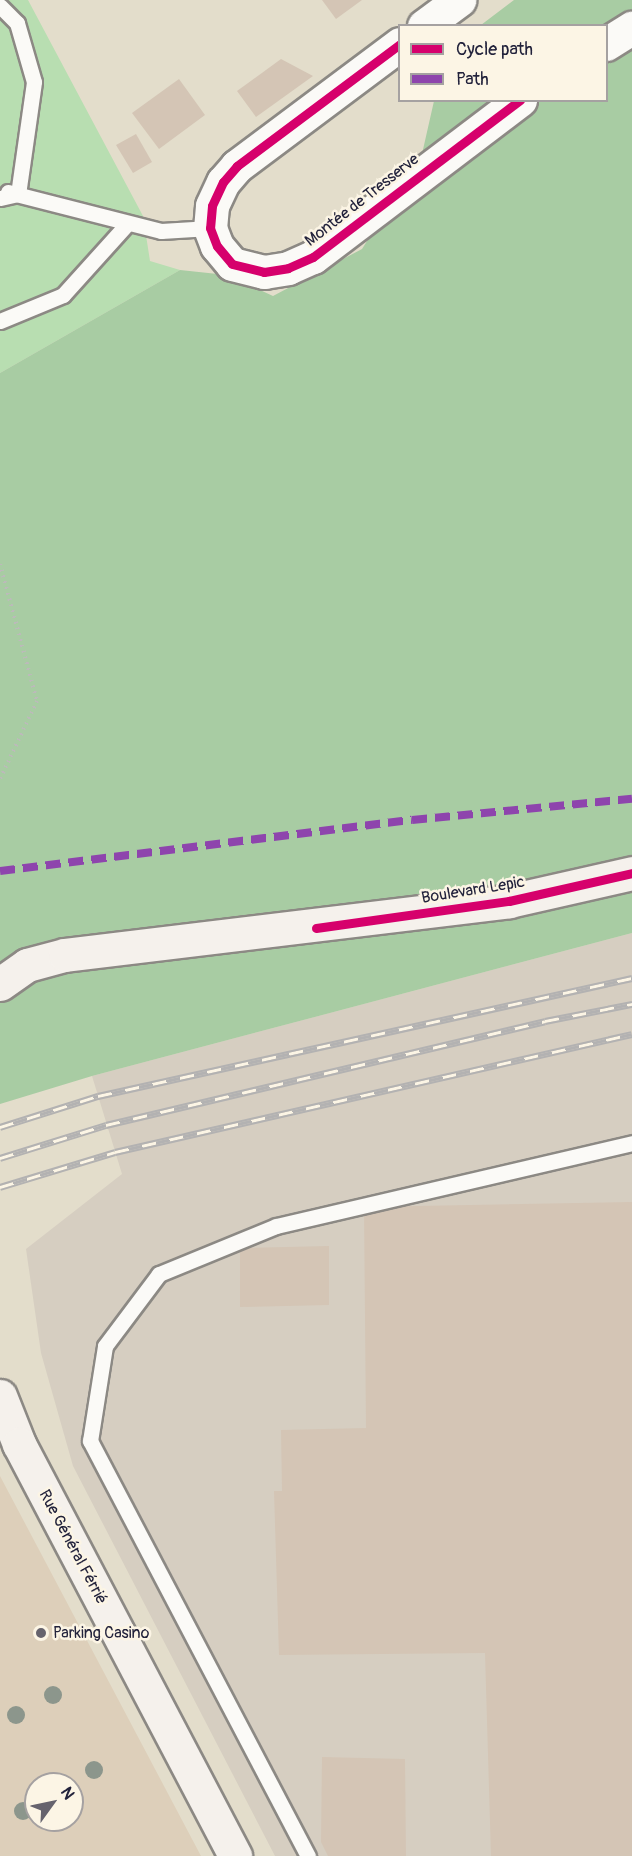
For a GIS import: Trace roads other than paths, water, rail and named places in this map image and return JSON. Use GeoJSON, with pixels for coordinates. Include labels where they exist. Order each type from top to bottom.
{"type":"FeatureCollection","features":[{"type":"Feature","properties":{"kind":"main road","name":"Boulevard Lepic"},"geometry":{"type":"LineString","coordinates":[[0,984],[27,966],[65,955],[509,901],[632,873]]}},
{"type":"Feature","properties":{"kind":"main road","name":"Rue Général Férrié"},"geometry":{"type":"LineString","coordinates":[[0,1396],[19,1444],[235,1856]]}},
{"type":"Feature","properties":{"kind":"street"},"geometry":{"type":"LineString","coordinates":[[427,24],[459,0]]}},
{"type":"Feature","properties":{"kind":"street"},"geometry":{"type":"LineString","coordinates":[[608,43],[632,28]]}},
{"type":"Feature","properties":{"kind":"street"},"geometry":{"type":"LineString","coordinates":[[210,228],[212,206],[223,182],[237,166],[398,45]]}},
{"type":"Feature","properties":{"kind":"street","name":"Montée de Tresserve"},"geometry":{"type":"LineString","coordinates":[[210,228],[217,246],[232,264],[248,270],[264,272],[297,264],[335,242],[517,102]]}},
{"type":"Feature","properties":{"kind":"lane"},"geometry":{"type":"LineString","coordinates":[[0,6],[16,23],[34,82],[18,194]]}},
{"type":"Feature","properties":{"kind":"lane"},"geometry":{"type":"LineString","coordinates":[[0,190],[126,225],[161,231],[210,228]]}},
{"type":"Feature","properties":{"kind":"lane"},"geometry":{"type":"LineString","coordinates":[[0,198],[18,194]]}},
{"type":"Feature","properties":{"kind":"lane"},"geometry":{"type":"LineString","coordinates":[[0,321],[63,295],[126,225]]}},
{"type":"Feature","properties":{"kind":"lane"},"geometry":{"type":"LineString","coordinates":[[308,1856],[90,1441],[105,1346],[159,1274],[276,1226],[632,1143]]}},
{"type":"Feature","properties":{"kind":"railway"},"geometry":{"type":"LineString","coordinates":[[0,1127],[98,1096],[632,978]]}},
{"type":"Feature","properties":{"kind":"railway"},"geometry":{"type":"LineString","coordinates":[[0,1158],[106,1125],[545,1021],[632,1004]]}},
{"type":"Feature","properties":{"kind":"railway"},"geometry":{"type":"LineString","coordinates":[[0,1187],[115,1152],[632,1034]]}},
{"type":"Feature","properties":{"kind":"place","name":"Parking Casino"},"geometry":{"type":"Point","coordinates":[41,1633]}}]}
